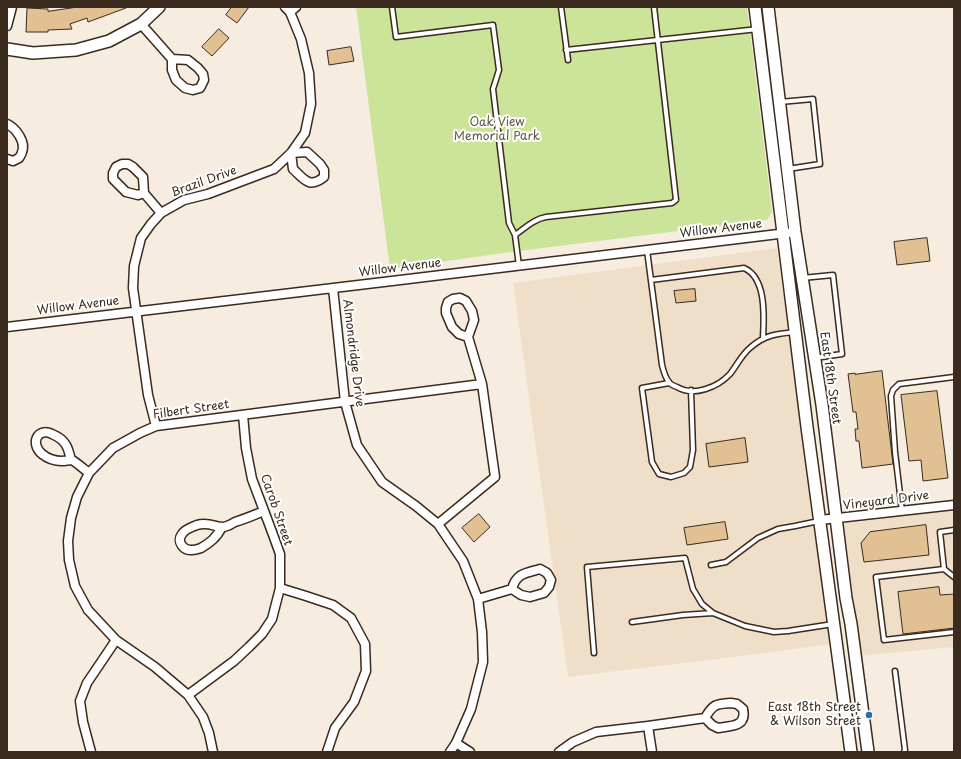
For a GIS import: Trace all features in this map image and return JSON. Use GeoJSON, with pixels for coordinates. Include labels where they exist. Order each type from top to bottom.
{"type":"FeatureCollection","features":[{"type":"Feature","properties":{"kind":"main road"},"geometry":{"type":"LineString","coordinates":[[7,49],[33,53],[76,50],[109,41],[142,24],[159,7]]}},
{"type":"Feature","properties":{"kind":"main road"},"geometry":{"type":"LineString","coordinates":[[756,7],[807,427],[851,752]]}},
{"type":"Feature","properties":{"kind":"main road","name":"East 18th Street"},"geometry":{"type":"LineString","coordinates":[[768,7],[795,232],[815,358],[846,598],[851,624],[868,752]]}},
{"type":"Feature","properties":{"kind":"street"},"geometry":{"type":"LineString","coordinates":[[7,26],[12,7]]}},
{"type":"Feature","properties":{"kind":"street","name":"Brazil Drive"},"geometry":{"type":"LineString","coordinates":[[156,426],[148,395],[133,288],[134,266],[141,238],[161,212],[184,200],[208,194],[274,169],[291,154],[305,134],[311,104],[309,73],[301,39],[290,9]]}},
{"type":"Feature","properties":{"kind":"street"},"geometry":{"type":"LineString","coordinates":[[142,24],[172,59],[172,70],[176,80],[185,88],[193,90],[200,88],[204,80],[203,74],[198,68],[188,60],[172,59]]}},
{"type":"Feature","properties":{"kind":"street"},"geometry":{"type":"LineString","coordinates":[[7,124],[16,131],[23,146],[19,158],[12,160],[7,159]]}},
{"type":"Feature","properties":{"kind":"street"},"geometry":{"type":"LineString","coordinates":[[144,193],[161,212]]}},
{"type":"Feature","properties":{"kind":"street","name":"Willow Avenue"},"geometry":{"type":"LineString","coordinates":[[7,327],[795,232]]}},
{"type":"Feature","properties":{"kind":"street","name":"Almondridge Drive"},"geometry":{"type":"LineString","coordinates":[[333,288],[345,402],[357,445],[382,482],[438,524],[463,561],[478,599],[482,632],[483,662],[471,709],[456,743],[450,752]]}},
{"type":"Feature","properties":{"kind":"street"},"geometry":{"type":"LineString","coordinates":[[438,524],[495,477],[482,384],[468,337],[474,320],[472,311],[466,301],[460,298],[453,299],[448,302],[446,313],[452,327],[460,334],[468,337]]}},
{"type":"Feature","properties":{"kind":"street","name":"Filbert Street"},"geometry":{"type":"LineString","coordinates":[[213,752],[204,717],[188,695],[155,667],[116,640],[88,610],[75,586],[69,560],[68,540],[71,518],[77,497],[89,473],[113,448],[140,432],[156,426],[482,384]]}},
{"type":"Feature","properties":{"kind":"street","name":"Carob Street"},"geometry":{"type":"LineString","coordinates":[[188,695],[249,648],[262,634],[272,619],[280,588],[280,554],[252,479],[246,448],[243,415]]}},
{"type":"Feature","properties":{"kind":"street"},"geometry":{"type":"LineString","coordinates":[[71,460],[51,460],[38,451],[36,438],[39,434],[46,432],[53,434],[64,442],[68,448],[71,460],[89,473]]}},
{"type":"Feature","properties":{"kind":"street","name":"Vineyard Drive"},"geometry":{"type":"LineString","coordinates":[[820,520],[954,504]]}},
{"type":"Feature","properties":{"kind":"street"},"geometry":{"type":"LineString","coordinates":[[222,527],[217,536],[211,542],[195,550],[188,551],[181,544],[181,535],[185,530],[204,523],[222,527],[264,511]]}},
{"type":"Feature","properties":{"kind":"street"},"geometry":{"type":"LineString","coordinates":[[540,569],[547,573],[551,580],[549,587],[544,593],[530,597],[522,596],[512,589],[514,581],[522,574],[540,569]]}},
{"type":"Feature","properties":{"kind":"street"},"geometry":{"type":"LineString","coordinates":[[280,588],[333,606],[351,618],[365,644],[366,671],[354,702],[335,728],[328,752]]}},
{"type":"Feature","properties":{"kind":"street"},"geometry":{"type":"LineString","coordinates":[[478,599],[512,589]]}},
{"type":"Feature","properties":{"kind":"street"},"geometry":{"type":"LineString","coordinates":[[91,752],[82,722],[80,701],[87,683],[116,640]]}},
{"type":"Feature","properties":{"kind":"street"},"geometry":{"type":"LineString","coordinates":[[717,704],[737,704],[743,709],[744,715],[742,721],[737,725],[718,728],[712,725],[705,718],[710,709],[717,704]]}},
{"type":"Feature","properties":{"kind":"street"},"geometry":{"type":"LineString","coordinates":[[559,752],[573,742],[596,732],[705,718]]}},
{"type":"Feature","properties":{"kind":"street"},"geometry":{"type":"LineString","coordinates":[[648,726],[652,752]]}},
{"type":"Feature","properties":{"kind":"street"},"geometry":{"type":"LineString","coordinates":[[456,743],[470,752]]}},
{"type":"Feature","properties":{"kind":"lane"},"geometry":{"type":"LineString","coordinates":[[392,7],[396,37],[493,25],[499,70],[493,88],[509,223],[515,235],[519,266]]}},
{"type":"Feature","properties":{"kind":"lane"},"geometry":{"type":"LineString","coordinates":[[561,7],[568,60]]}},
{"type":"Feature","properties":{"kind":"lane"},"geometry":{"type":"LineString","coordinates":[[515,235],[539,218],[672,203],[676,200],[654,7]]}},
{"type":"Feature","properties":{"kind":"lane"},"geometry":{"type":"LineString","coordinates":[[566,50],[758,29]]}},
{"type":"Feature","properties":{"kind":"lane"},"geometry":{"type":"LineString","coordinates":[[779,102],[813,99],[820,164],[787,169]]}},
{"type":"Feature","properties":{"kind":"lane"},"geometry":{"type":"LineString","coordinates":[[647,250],[662,365],[669,382],[682,390],[699,391],[717,385],[730,374],[750,347],[763,338],[775,334],[795,331]]}},
{"type":"Feature","properties":{"kind":"lane"},"geometry":{"type":"LineString","coordinates":[[651,280],[744,268],[749,270],[754,275],[760,288],[763,301],[763,338]]}},
{"type":"Feature","properties":{"kind":"lane"},"geometry":{"type":"LineString","coordinates":[[802,278],[833,275],[842,354],[815,358]]}},
{"type":"Feature","properties":{"kind":"lane"},"geometry":{"type":"LineString","coordinates":[[902,511],[894,445],[891,396],[893,390],[900,384],[954,377]]}},
{"type":"Feature","properties":{"kind":"lane"},"geometry":{"type":"LineString","coordinates":[[669,382],[642,388],[652,462],[659,474],[671,477],[684,473],[690,467],[693,450],[691,390]]}},
{"type":"Feature","properties":{"kind":"lane"},"geometry":{"type":"LineString","coordinates":[[711,565],[726,562],[758,538],[778,529],[820,520]]}},
{"type":"Feature","properties":{"kind":"lane"},"geometry":{"type":"LineString","coordinates":[[954,530],[940,532],[944,569],[954,577]]}},
{"type":"Feature","properties":{"kind":"lane"},"geometry":{"type":"LineString","coordinates":[[594,653],[587,567],[685,558],[692,589],[702,604],[713,613],[745,626],[774,632],[833,624]]}},
{"type":"Feature","properties":{"kind":"lane"},"geometry":{"type":"LineString","coordinates":[[944,569],[876,577],[884,640],[954,632]]}},
{"type":"Feature","properties":{"kind":"lane"},"geometry":{"type":"LineString","coordinates":[[632,622],[683,615],[713,613]]}},
{"type":"Feature","properties":{"kind":"lane"},"geometry":{"type":"LineString","coordinates":[[895,671],[905,750],[904,752]]}},
{"type":"Feature","properties":{"kind":"shaded area"},"geometry":{"type":"Polygon","coordinates":[[[777,248],[831,644],[568,677],[513,283],[777,248]]]}},
{"type":"Feature","properties":{"kind":"shaded area"},"geometry":{"type":"Polygon","coordinates":[[[954,510],[954,647],[859,656],[841,524],[954,510]]]}},
{"type":"Feature","properties":{"kind":"green space","name":"Oak View Memorial Park"},"geometry":{"type":"Polygon","coordinates":[[[356,7],[747,7],[772,211],[768,219],[390,269],[356,7]]]}},
{"type":"Feature","properties":{"kind":"building"},"geometry":{"type":"Polygon","coordinates":[[[78,7],[126,8],[88,22],[87,18],[70,24],[72,29],[48,30],[48,32],[26,32],[27,8],[48,9],[48,11],[78,7]]]}},
{"type":"Feature","properties":{"kind":"building"},"geometry":{"type":"Polygon","coordinates":[[[232,7],[249,7],[237,23],[226,15],[232,7]]]}},
{"type":"Feature","properties":{"kind":"building"},"geometry":{"type":"Polygon","coordinates":[[[219,29],[229,38],[212,56],[202,47],[219,29]]]}},
{"type":"Feature","properties":{"kind":"building"},"geometry":{"type":"Polygon","coordinates":[[[351,47],[354,61],[329,65],[327,51],[351,47]]]}},
{"type":"Feature","properties":{"kind":"building"},"geometry":{"type":"Polygon","coordinates":[[[927,238],[930,261],[897,265],[894,242],[927,238]]]}},
{"type":"Feature","properties":{"kind":"building"},"geometry":{"type":"Polygon","coordinates":[[[695,289],[696,301],[676,303],[674,291],[695,289]]]}},
{"type":"Feature","properties":{"kind":"building"},"geometry":{"type":"Polygon","coordinates":[[[882,371],[893,464],[862,468],[859,441],[856,441],[855,429],[858,429],[856,412],[853,412],[848,374],[882,371]]]}},
{"type":"Feature","properties":{"kind":"building"},"geometry":{"type":"Polygon","coordinates":[[[937,391],[948,478],[923,481],[921,460],[909,461],[901,395],[937,391]]]}},
{"type":"Feature","properties":{"kind":"building"},"geometry":{"type":"Polygon","coordinates":[[[745,438],[748,462],[709,467],[706,444],[745,438]]]}},
{"type":"Feature","properties":{"kind":"building"},"geometry":{"type":"Polygon","coordinates":[[[479,514],[490,527],[474,542],[462,528],[479,514]]]}},
{"type":"Feature","properties":{"kind":"building"},"geometry":{"type":"Polygon","coordinates":[[[725,522],[728,539],[687,545],[684,528],[725,522]]]}},
{"type":"Feature","properties":{"kind":"building"},"geometry":{"type":"Polygon","coordinates":[[[926,525],[929,555],[864,562],[861,543],[870,532],[926,525]]]}},
{"type":"Feature","properties":{"kind":"building"},"geometry":{"type":"Polygon","coordinates":[[[939,587],[940,595],[954,594],[954,628],[903,634],[898,592],[939,587]]]}},
{"type":"Feature","properties":{"kind":"place","name":"East 18th Street & Wilson Street"},"geometry":{"type":"Point","coordinates":[869,715]}}]}
